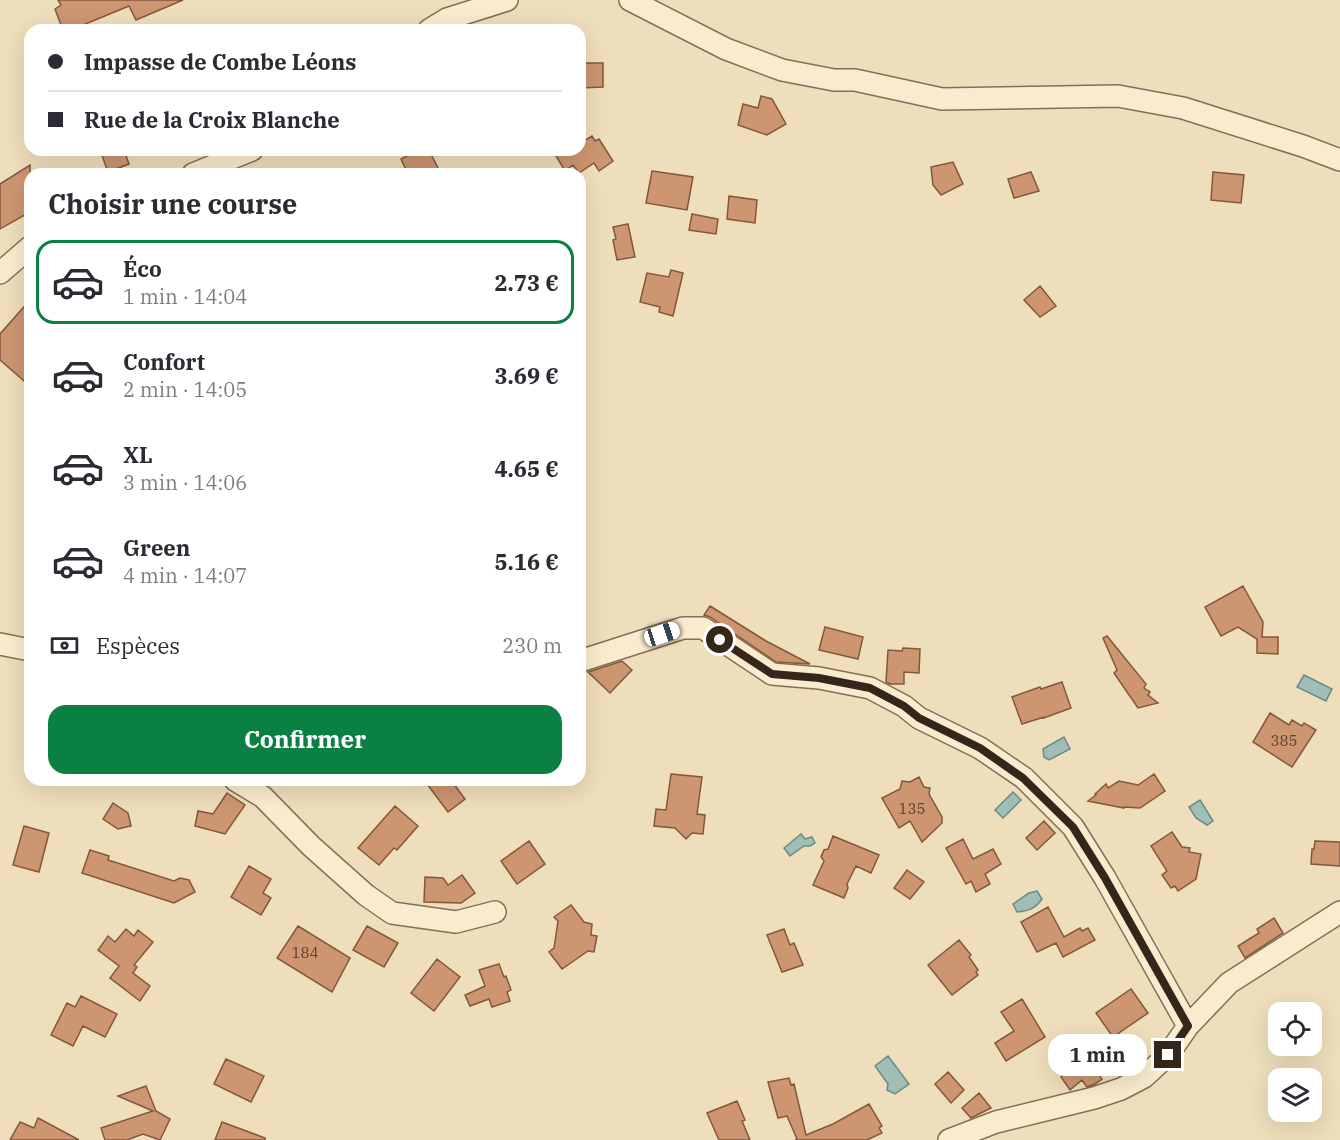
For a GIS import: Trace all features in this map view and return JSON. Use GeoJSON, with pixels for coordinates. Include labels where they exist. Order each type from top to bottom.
{"type":"FeatureCollection","features":[{"type":"Feature","properties":{"kind":"street"},"geometry":{"type":"LineString","coordinates":[[439,24],[447,19],[507,0]]}},
{"type":"Feature","properties":{"kind":"street"},"geometry":{"type":"LineString","coordinates":[[630,0],[726,49],[782,70],[834,80],[855,80],[942,99],[1118,96],[1184,108],[1340,160]]}},
{"type":"Feature","properties":{"kind":"street"},"geometry":{"type":"LineString","coordinates":[[208,168],[237,156]]}},
{"type":"Feature","properties":{"kind":"street"},"geometry":{"type":"LineString","coordinates":[[0,273],[24,252]]}},
{"type":"Feature","properties":{"kind":"street"},"geometry":{"type":"LineString","coordinates":[[586,659],[683,628],[703,628],[772,674],[819,678],[870,688],[904,706],[919,718],[980,748],[1023,778],[1073,827],[1105,878],[1188,1026]]}},
{"type":"Feature","properties":{"kind":"street"},"geometry":{"type":"LineString","coordinates":[[0,644],[24,649]]}},
{"type":"Feature","properties":{"kind":"street"},"geometry":{"type":"LineString","coordinates":[[245,786],[263,797],[319,853],[366,895],[392,913],[456,922],[495,912]]}},
{"type":"Feature","properties":{"kind":"street"},"geometry":{"type":"LineString","coordinates":[[949,1140],[996,1122],[1094,1098],[1121,1089],[1144,1077],[1168,1055],[1188,1026],[1229,983],[1340,912]]}},
{"type":"Feature","properties":{"kind":"water"},"geometry":{"type":"Polygon","coordinates":[[[1304,675],[1332,689],[1326,701],[1297,687],[1304,675]]]}},
{"type":"Feature","properties":{"kind":"water"},"geometry":{"type":"Polygon","coordinates":[[[1064,737],[1070,749],[1049,760],[1044,757],[1043,749],[1064,737]]]}},
{"type":"Feature","properties":{"kind":"water"},"geometry":{"type":"Polygon","coordinates":[[[1013,792],[1021,800],[1003,818],[995,810],[1013,792]]]}},
{"type":"Feature","properties":{"kind":"water"},"geometry":{"type":"Polygon","coordinates":[[[1200,800],[1213,821],[1207,825],[1196,818],[1189,807],[1200,800]]]}},
{"type":"Feature","properties":{"kind":"water"},"geometry":{"type":"Polygon","coordinates":[[[801,834],[805,839],[812,837],[815,843],[804,846],[790,856],[784,848],[801,834]]]}},
{"type":"Feature","properties":{"kind":"water"},"geometry":{"type":"Polygon","coordinates":[[[1037,891],[1042,899],[1037,905],[1017,912],[1013,904],[1029,893],[1037,891]]]}},
{"type":"Feature","properties":{"kind":"water"},"geometry":{"type":"Polygon","coordinates":[[[888,1056],[909,1084],[895,1094],[887,1090],[888,1084],[875,1066],[888,1056]]]}},
{"type":"Feature","properties":{"kind":"building"},"geometry":{"type":"Polygon","coordinates":[[[58,0],[183,0],[136,20],[129,6],[86,24],[61,24],[55,9],[61,5],[58,0]]]}},
{"type":"Feature","properties":{"kind":"building"},"geometry":{"type":"Polygon","coordinates":[[[586,63],[603,63],[603,87],[586,88],[586,63]]]}},
{"type":"Feature","properties":{"kind":"building"},"geometry":{"type":"Polygon","coordinates":[[[761,96],[772,99],[786,124],[767,135],[738,125],[743,104],[758,108],[761,96]]]}},
{"type":"Feature","properties":{"kind":"building"},"geometry":{"type":"Polygon","coordinates":[[[592,136],[595,141],[599,139],[613,161],[599,171],[594,163],[586,168],[575,168],[573,165],[563,168],[556,156],[586,156],[586,140],[592,136]]]}},
{"type":"Feature","properties":{"kind":"building"},"geometry":{"type":"Polygon","coordinates":[[[102,156],[126,156],[129,164],[118,168],[107,168],[102,156]]]}},
{"type":"Feature","properties":{"kind":"building"},"geometry":{"type":"Polygon","coordinates":[[[407,156],[432,156],[438,168],[405,168],[401,159],[407,156]]]}},
{"type":"Feature","properties":{"kind":"building"},"geometry":{"type":"Polygon","coordinates":[[[953,162],[963,184],[941,195],[933,185],[931,167],[953,162]]]}},
{"type":"Feature","properties":{"kind":"building"},"geometry":{"type":"Polygon","coordinates":[[[24,169],[24,215],[0,229],[0,184],[24,169]]]}},
{"type":"Feature","properties":{"kind":"building"},"geometry":{"type":"Polygon","coordinates":[[[652,171],[693,177],[687,210],[646,203],[652,171]]]}},
{"type":"Feature","properties":{"kind":"building"},"geometry":{"type":"Polygon","coordinates":[[[1031,172],[1039,191],[1014,198],[1008,179],[1031,172]]]}},
{"type":"Feature","properties":{"kind":"building"},"geometry":{"type":"Polygon","coordinates":[[[1213,172],[1244,175],[1241,203],[1211,200],[1213,172]]]}},
{"type":"Feature","properties":{"kind":"building"},"geometry":{"type":"Polygon","coordinates":[[[729,196],[757,200],[755,223],[727,219],[729,196]]]}},
{"type":"Feature","properties":{"kind":"building"},"geometry":{"type":"Polygon","coordinates":[[[692,214],[718,219],[716,234],[689,230],[692,214]]]}},
{"type":"Feature","properties":{"kind":"building"},"geometry":{"type":"Polygon","coordinates":[[[628,224],[635,257],[617,260],[613,227],[628,224]]]}},
{"type":"Feature","properties":{"kind":"building"},"geometry":{"type":"Polygon","coordinates":[[[671,270],[683,273],[673,316],[659,312],[660,307],[640,302],[647,273],[669,277],[671,270]]]}},
{"type":"Feature","properties":{"kind":"building"},"geometry":{"type":"Polygon","coordinates":[[[1040,286],[1056,306],[1040,317],[1024,300],[1040,286]]]}},
{"type":"Feature","properties":{"kind":"building"},"geometry":{"type":"Polygon","coordinates":[[[24,307],[24,381],[0,360],[0,334],[24,307]]]}},
{"type":"Feature","properties":{"kind":"building"},"geometry":{"type":"Polygon","coordinates":[[[1243,586],[1263,622],[1262,637],[1278,637],[1278,654],[1257,653],[1257,639],[1238,627],[1221,636],[1205,607],[1243,586]]]}},
{"type":"Feature","properties":{"kind":"building"},"geometry":{"type":"Polygon","coordinates":[[[710,606],[766,641],[810,664],[776,662],[704,615],[710,606]]]}},
{"type":"Feature","properties":{"kind":"building"},"geometry":{"type":"Polygon","coordinates":[[[825,627],[863,637],[858,659],[819,650],[825,627]]]}},
{"type":"Feature","properties":{"kind":"building"},"geometry":{"type":"Polygon","coordinates":[[[1107,636],[1146,684],[1144,688],[1150,692],[1148,695],[1158,703],[1138,708],[1114,673],[1117,670],[1103,638],[1107,636]]]}},
{"type":"Feature","properties":{"kind":"building"},"geometry":{"type":"Polygon","coordinates":[[[903,648],[920,649],[919,673],[904,672],[904,684],[890,684],[886,682],[888,650],[902,651],[903,648]]]}},
{"type":"Feature","properties":{"kind":"building"},"geometry":{"type":"Polygon","coordinates":[[[622,661],[632,670],[610,693],[588,672],[622,661]]]}},
{"type":"Feature","properties":{"kind":"building"},"geometry":{"type":"Polygon","coordinates":[[[1062,682],[1071,708],[1022,724],[1012,697],[1062,682]]]}},
{"type":"Feature","properties":{"kind":"building"},"geometry":{"type":"Polygon","coordinates":[[[1270,713],[1289,725],[1292,720],[1302,726],[1304,723],[1316,730],[1292,767],[1253,742],[1270,713]]]}},
{"type":"Feature","properties":{"kind":"building"},"geometry":{"type":"Polygon","coordinates":[[[671,774],[702,777],[697,814],[705,815],[703,834],[692,833],[686,839],[675,828],[654,826],[656,809],[666,810],[671,774]]]}},
{"type":"Feature","properties":{"kind":"building"},"geometry":{"type":"Polygon","coordinates":[[[1154,774],[1165,791],[1140,808],[1124,808],[1088,801],[1106,784],[1108,788],[1119,781],[1138,785],[1154,774]]]}},
{"type":"Feature","properties":{"kind":"building"},"geometry":{"type":"Polygon","coordinates":[[[919,777],[924,787],[930,788],[929,794],[942,817],[942,823],[922,842],[910,821],[899,828],[882,798],[900,789],[902,781],[910,782],[919,777]]]}},
{"type":"Feature","properties":{"kind":"building"},"geometry":{"type":"Polygon","coordinates":[[[428,786],[455,786],[465,799],[448,812],[428,786]]]}},
{"type":"Feature","properties":{"kind":"building"},"geometry":{"type":"Polygon","coordinates":[[[227,793],[245,805],[225,834],[195,826],[198,811],[213,814],[227,793]]]}},
{"type":"Feature","properties":{"kind":"building"},"geometry":{"type":"Polygon","coordinates":[[[113,803],[128,813],[131,826],[118,829],[103,819],[113,803]]]}},
{"type":"Feature","properties":{"kind":"building"},"geometry":{"type":"Polygon","coordinates":[[[395,806],[418,826],[397,850],[394,848],[379,865],[358,848],[395,806]]]}},
{"type":"Feature","properties":{"kind":"building"},"geometry":{"type":"Polygon","coordinates":[[[1044,821],[1055,833],[1037,850],[1026,838],[1044,821]]]}},
{"type":"Feature","properties":{"kind":"building"},"geometry":{"type":"Polygon","coordinates":[[[24,826],[49,833],[39,872],[13,865],[24,826]]]}},
{"type":"Feature","properties":{"kind":"building"},"geometry":{"type":"Polygon","coordinates":[[[1172,832],[1182,847],[1190,848],[1189,852],[1201,854],[1196,879],[1178,891],[1175,886],[1171,888],[1162,875],[1167,871],[1151,846],[1172,832]]]}},
{"type":"Feature","properties":{"kind":"building"},"geometry":{"type":"Polygon","coordinates":[[[833,836],[879,855],[871,873],[856,866],[847,884],[848,888],[844,898],[813,885],[824,861],[821,857],[824,850],[828,849],[833,836]]]}},
{"type":"Feature","properties":{"kind":"building"},"geometry":{"type":"Polygon","coordinates":[[[963,839],[973,859],[993,849],[1001,864],[985,874],[990,884],[976,892],[971,881],[966,884],[946,848],[963,839]]]}},
{"type":"Feature","properties":{"kind":"building"},"geometry":{"type":"Polygon","coordinates":[[[529,841],[545,864],[517,884],[501,861],[529,841]]]}},
{"type":"Feature","properties":{"kind":"building"},"geometry":{"type":"Polygon","coordinates":[[[1315,841],[1340,842],[1340,866],[1311,864],[1315,841]]]}},
{"type":"Feature","properties":{"kind":"building"},"geometry":{"type":"Polygon","coordinates":[[[90,850],[109,856],[108,860],[174,881],[180,878],[189,880],[195,892],[174,903],[82,873],[90,850]]]}},
{"type":"Feature","properties":{"kind":"building"},"geometry":{"type":"Polygon","coordinates":[[[249,866],[271,879],[263,893],[271,898],[261,915],[231,897],[249,866]]]}},
{"type":"Feature","properties":{"kind":"building"},"geometry":{"type":"Polygon","coordinates":[[[907,870],[924,882],[910,899],[894,888],[907,870]]]}},
{"type":"Feature","properties":{"kind":"building"},"geometry":{"type":"Polygon","coordinates":[[[462,875],[475,893],[461,903],[424,902],[425,877],[443,878],[448,885],[462,875]]]}},
{"type":"Feature","properties":{"kind":"building"},"geometry":{"type":"Polygon","coordinates":[[[571,905],[584,922],[592,924],[591,935],[597,936],[594,952],[588,951],[562,969],[549,952],[554,948],[558,921],[554,917],[571,905]]]}},
{"type":"Feature","properties":{"kind":"building"},"geometry":{"type":"Polygon","coordinates":[[[1048,907],[1064,937],[1080,928],[1082,931],[1088,928],[1095,940],[1063,957],[1056,943],[1037,952],[1021,922],[1048,907]]]}},
{"type":"Feature","properties":{"kind":"building"},"geometry":{"type":"Polygon","coordinates":[[[1274,918],[1283,933],[1245,958],[1238,946],[1259,933],[1257,929],[1274,918]]]}},
{"type":"Feature","properties":{"kind":"building"},"geometry":{"type":"Polygon","coordinates":[[[298,926],[350,958],[332,992],[277,958],[298,926]]]}},
{"type":"Feature","properties":{"kind":"building"},"geometry":{"type":"Polygon","coordinates":[[[367,926],[398,943],[384,967],[353,950],[367,926]]]}},
{"type":"Feature","properties":{"kind":"building"},"geometry":{"type":"Polygon","coordinates":[[[126,929],[134,936],[138,930],[153,942],[134,965],[137,967],[133,973],[150,986],[140,1001],[110,978],[119,966],[98,950],[108,936],[115,942],[126,929]]]}},
{"type":"Feature","properties":{"kind":"building"},"geometry":{"type":"Polygon","coordinates":[[[784,929],[790,945],[794,943],[803,965],[782,972],[767,935],[784,929]]]}},
{"type":"Feature","properties":{"kind":"building"},"geometry":{"type":"Polygon","coordinates":[[[959,940],[971,955],[969,957],[978,970],[976,972],[978,975],[952,995],[928,965],[959,940]]]}},
{"type":"Feature","properties":{"kind":"building"},"geometry":{"type":"Polygon","coordinates":[[[437,959],[460,977],[434,1011],[411,993],[437,959]]]}},
{"type":"Feature","properties":{"kind":"building"},"geometry":{"type":"Polygon","coordinates":[[[499,964],[511,990],[507,992],[510,1001],[492,1007],[489,999],[470,1006],[465,995],[485,986],[479,970],[499,964]]]}},
{"type":"Feature","properties":{"kind":"building"},"geometry":{"type":"Polygon","coordinates":[[[1131,989],[1148,1013],[1113,1037],[1096,1013],[1131,989]]]}},
{"type":"Feature","properties":{"kind":"building"},"geometry":{"type":"Polygon","coordinates":[[[81,996],[117,1014],[105,1037],[83,1026],[73,1046],[51,1035],[67,1003],[75,1007],[81,996]]]}},
{"type":"Feature","properties":{"kind":"building"},"geometry":{"type":"Polygon","coordinates":[[[1022,999],[1045,1037],[1006,1061],[995,1043],[1014,1031],[1001,1012],[1022,999]]]}},
{"type":"Feature","properties":{"kind":"building"},"geometry":{"type":"Polygon","coordinates":[[[226,1059],[264,1076],[251,1102],[214,1084],[226,1059]]]}},
{"type":"Feature","properties":{"kind":"building"},"geometry":{"type":"Polygon","coordinates":[[[1087,1060],[1102,1079],[1087,1087],[1082,1080],[1070,1090],[1061,1077],[1087,1060]]]}},
{"type":"Feature","properties":{"kind":"building"},"geometry":{"type":"Polygon","coordinates":[[[948,1072],[964,1090],[951,1103],[935,1084],[948,1072]]]}},
{"type":"Feature","properties":{"kind":"building"},"geometry":{"type":"Polygon","coordinates":[[[789,1078],[791,1085],[794,1084],[806,1135],[833,1124],[869,1104],[882,1126],[879,1128],[882,1133],[867,1140],[795,1140],[797,1139],[787,1116],[778,1118],[768,1082],[789,1078]]]}},
{"type":"Feature","properties":{"kind":"building"},"geometry":{"type":"Polygon","coordinates":[[[146,1086],[156,1111],[170,1119],[160,1140],[143,1134],[127,1140],[105,1140],[101,1128],[153,1111],[118,1096],[146,1086]]]}},
{"type":"Feature","properties":{"kind":"building"},"geometry":{"type":"Polygon","coordinates":[[[979,1093],[991,1108],[971,1118],[962,1108],[979,1093]]]}},
{"type":"Feature","properties":{"kind":"building"},"geometry":{"type":"Polygon","coordinates":[[[737,1101],[750,1140],[719,1140],[707,1113],[737,1101]]]}},
{"type":"Feature","properties":{"kind":"building"},"geometry":{"type":"Polygon","coordinates":[[[38,1118],[79,1140],[10,1140],[20,1122],[34,1128],[38,1118]]]}},
{"type":"Feature","properties":{"kind":"building"},"geometry":{"type":"Polygon","coordinates":[[[222,1122],[265,1138],[265,1140],[215,1140],[222,1122]]]}},
{"type":"Feature","properties":{"kind":"route"},"geometry":{"type":"LineString","coordinates":[[720,640],[772,674],[819,678],[870,688],[904,706],[919,718],[980,748],[1023,778],[1073,827],[1105,878],[1188,1026],[1168,1055]]}}]}
